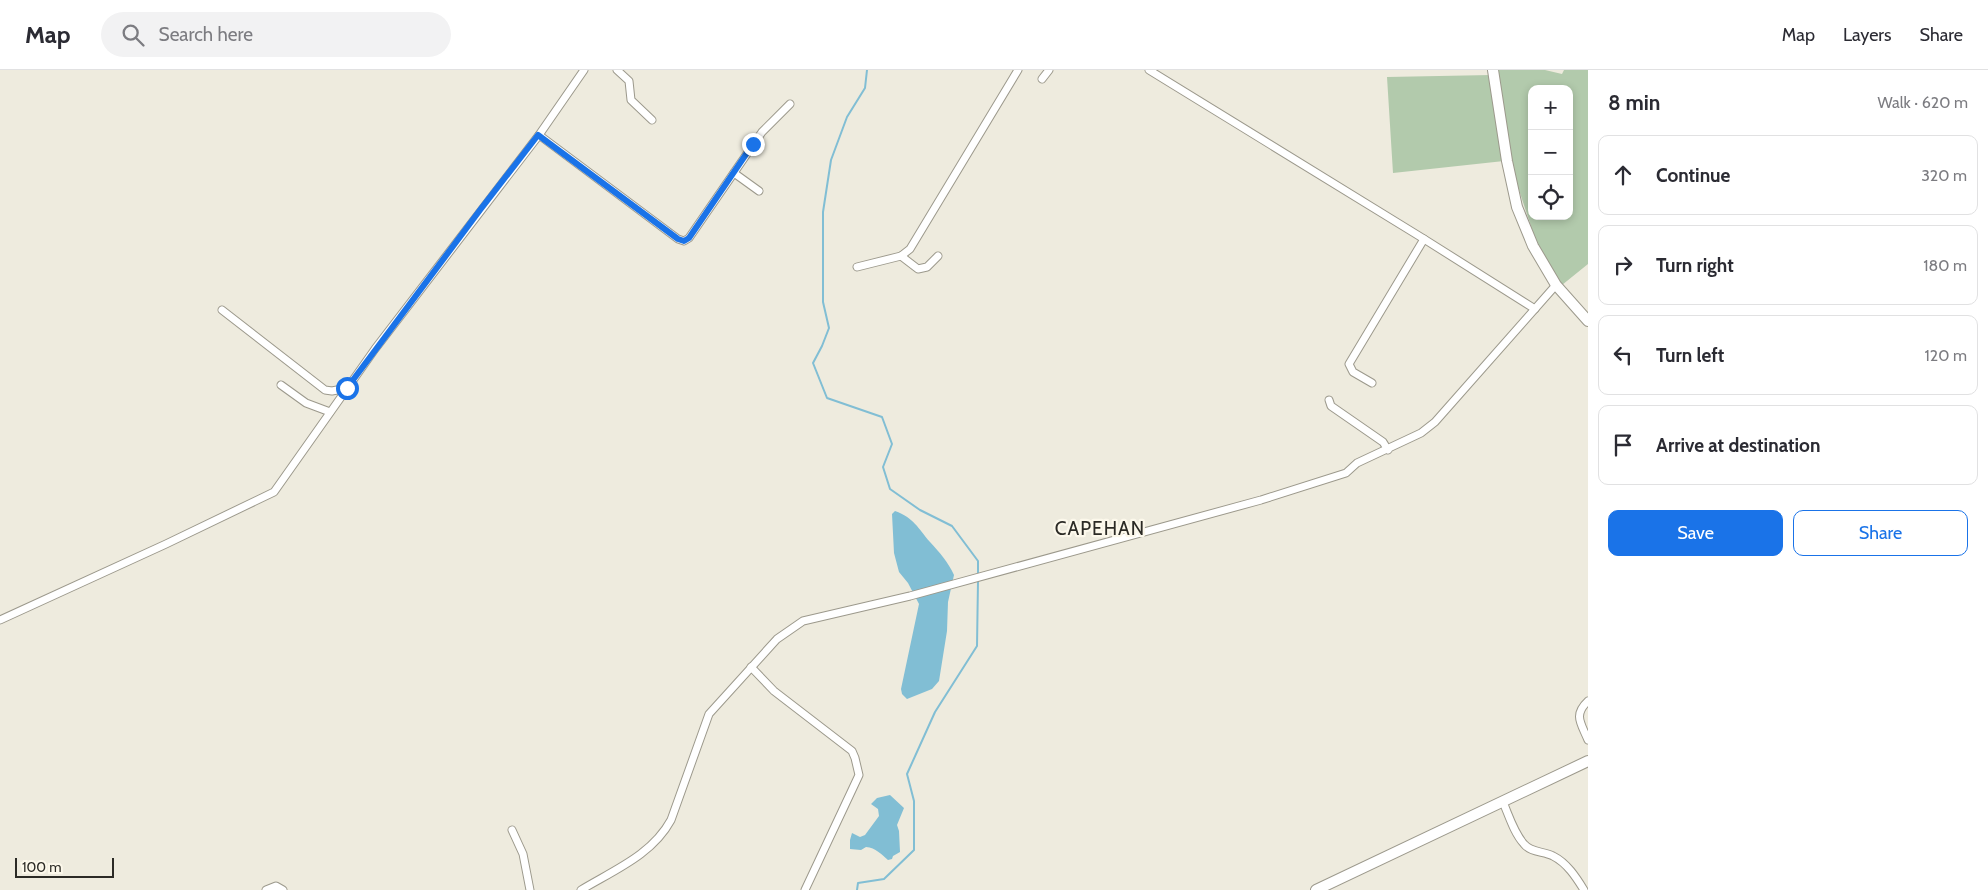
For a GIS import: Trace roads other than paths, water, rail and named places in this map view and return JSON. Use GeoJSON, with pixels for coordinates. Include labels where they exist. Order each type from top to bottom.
{"type":"FeatureCollection","features":[{"type":"Feature","properties":{"kind":"street"},"geometry":{"type":"LineString","coordinates":[[0,620],[271,495],[277,490],[347,388],[538,135],[584,70]]}},
{"type":"Feature","properties":{"kind":"street"},"geometry":{"type":"LineString","coordinates":[[617,70],[629,81],[631,100],[652,120]]}},
{"type":"Feature","properties":{"kind":"street"},"geometry":{"type":"LineString","coordinates":[[857,267],[901,256],[910,249],[1018,70]]}},
{"type":"Feature","properties":{"kind":"street"},"geometry":{"type":"LineString","coordinates":[[1042,79],[1049,70]]}},
{"type":"Feature","properties":{"kind":"street"},"geometry":{"type":"LineString","coordinates":[[1149,70],[1535,309]]}},
{"type":"Feature","properties":{"kind":"street"},"geometry":{"type":"LineString","coordinates":[[1493,70],[1507,161],[1517,207],[1533,246],[1556,285],[1588,322]]}},
{"type":"Feature","properties":{"kind":"street"},"geometry":{"type":"LineString","coordinates":[[538,135],[681,240],[689,238],[762,132],[790,104]]}},
{"type":"Feature","properties":{"kind":"street"},"geometry":{"type":"LineString","coordinates":[[734,173],[759,191]]}},
{"type":"Feature","properties":{"kind":"street"},"geometry":{"type":"LineString","coordinates":[[1372,383],[1353,372],[1349,364],[1424,239]]}},
{"type":"Feature","properties":{"kind":"street"},"geometry":{"type":"LineString","coordinates":[[901,256],[918,270],[927,267],[938,256]]}},
{"type":"Feature","properties":{"kind":"street"},"geometry":{"type":"LineString","coordinates":[[580,890],[652,846],[663,834],[671,820],[708,714],[778,639],[803,621],[910,596],[1103,545],[1261,500],[1346,473],[1357,463],[1421,433],[1435,422],[1556,285]]}},
{"type":"Feature","properties":{"kind":"street"},"geometry":{"type":"LineString","coordinates":[[222,310],[314,382],[329,391],[336,404]]}},
{"type":"Feature","properties":{"kind":"street"},"geometry":{"type":"LineString","coordinates":[[281,385],[306,403],[330,412]]}},
{"type":"Feature","properties":{"kind":"street"},"geometry":{"type":"LineString","coordinates":[[329,391],[347,388]]}},
{"type":"Feature","properties":{"kind":"street"},"geometry":{"type":"LineString","coordinates":[[1330,400],[1331,406],[1383,442],[1388,450]]}},
{"type":"Feature","properties":{"kind":"street"},"geometry":{"type":"LineString","coordinates":[[751,667],[774,691],[852,751],[858,768],[859,775],[805,890]]}},
{"type":"Feature","properties":{"kind":"street"},"geometry":{"type":"LineString","coordinates":[[1588,701],[1580,710],[1579,719],[1588,740]]}},
{"type":"Feature","properties":{"kind":"street"},"geometry":{"type":"LineString","coordinates":[[1579,719],[1588,715]]}},
{"type":"Feature","properties":{"kind":"street"},"geometry":{"type":"LineString","coordinates":[[1316,890],[1588,761]]}},
{"type":"Feature","properties":{"kind":"street"},"geometry":{"type":"LineString","coordinates":[[1504,802],[1523,844],[1529,849],[1552,855],[1566,865],[1584,890]]}},
{"type":"Feature","properties":{"kind":"street"},"geometry":{"type":"LineString","coordinates":[[512,830],[523,854],[530,890]]}},
{"type":"Feature","properties":{"kind":"street"},"geometry":{"type":"LineString","coordinates":[[266,890],[276,886],[284,890]]}},
{"type":"Feature","properties":{"kind":"water"},"geometry":{"type":"Polygon","coordinates":[[[895,511],[907,517],[915,524],[944,558],[954,575],[948,602],[947,631],[939,681],[932,689],[907,699],[902,694],[901,689],[919,604],[908,583],[899,572],[894,553],[892,514],[895,511]]]}},
{"type":"Feature","properties":{"kind":"water"},"geometry":{"type":"Polygon","coordinates":[[[890,795],[904,808],[897,825],[900,852],[888,860],[870,848],[866,847],[861,850],[850,849],[852,833],[860,837],[865,835],[879,816],[878,809],[871,804],[877,798],[890,795]]]}},
{"type":"Feature","properties":{"kind":"waterway"},"geometry":{"type":"LineString","coordinates":[[867,70],[865,88],[847,117],[831,160],[823,212],[823,302],[829,328],[813,363],[827,398],[882,417],[892,444],[883,467],[890,489],[920,510],[952,526],[978,561],[978,576]]}},
{"type":"Feature","properties":{"kind":"waterway"},"geometry":{"type":"LineString","coordinates":[[857,890],[858,883],[884,879],[914,850],[914,801],[907,774],[935,712],[977,646],[978,581]]}},
{"type":"Feature","properties":{"kind":"district","name":"CAPEHAN"},"geometry":{"type":"Point","coordinates":[1100,528]}}]}
